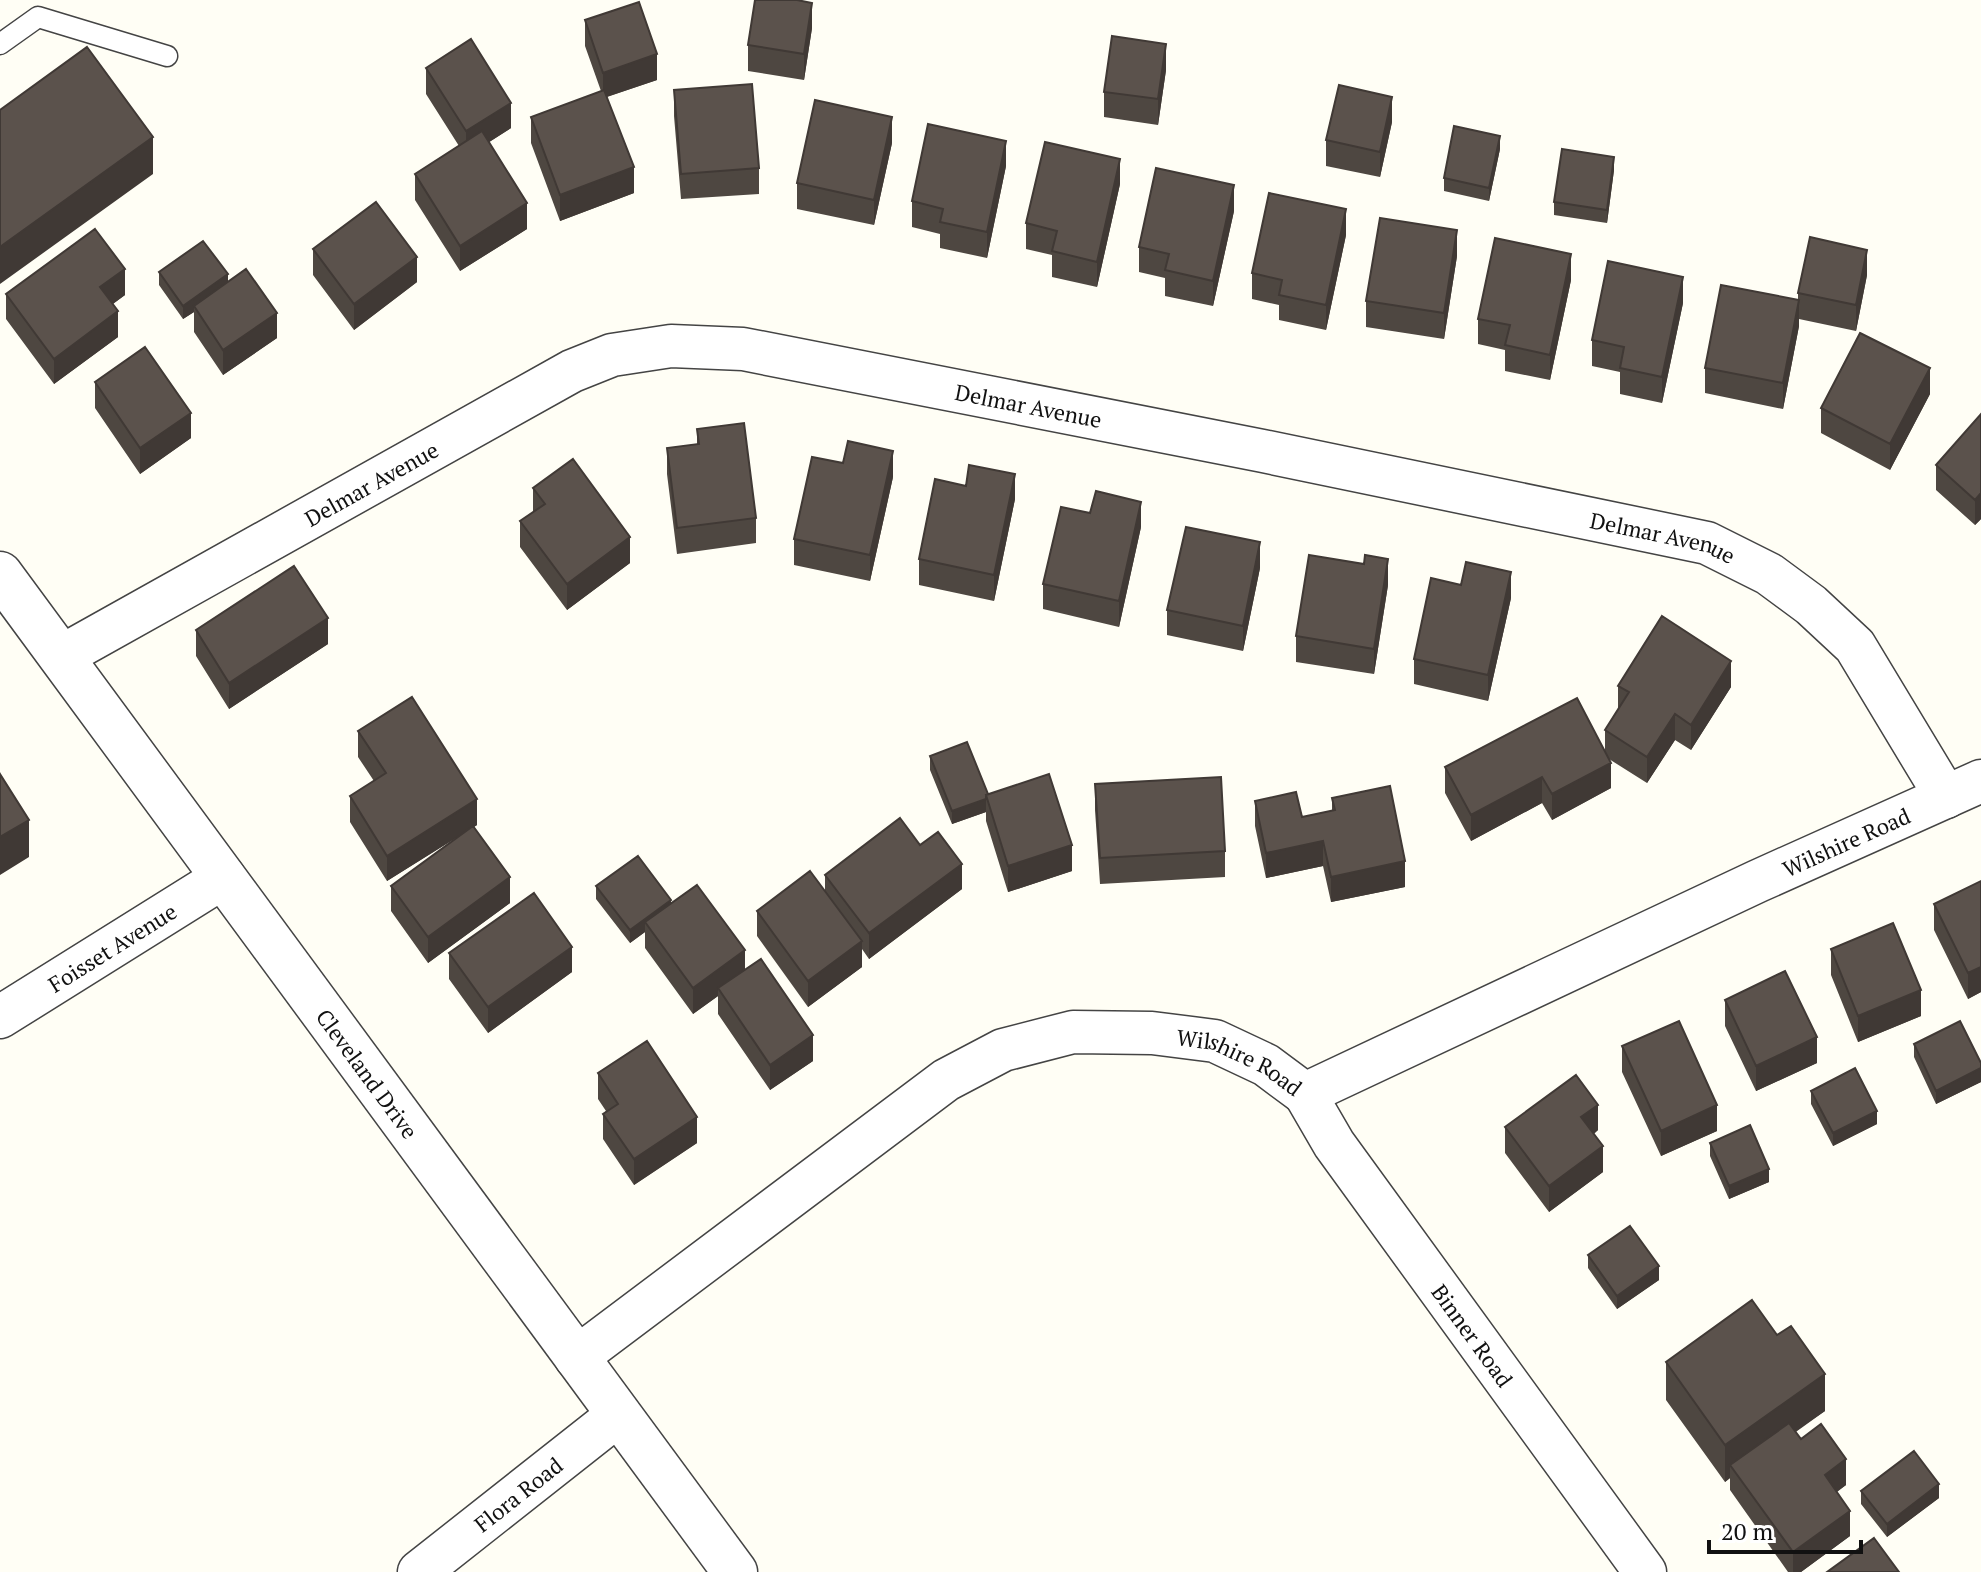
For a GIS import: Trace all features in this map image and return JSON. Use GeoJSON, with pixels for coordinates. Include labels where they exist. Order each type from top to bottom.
{"type":"FeatureCollection","features":[{"type":"Feature","properties":{"kind":"street","name":"Delmar Avenue"},"geometry":{"type":"LineString","coordinates":[[62,656],[572,371],[612,355],[671,346],[743,349],[1263,451],[1707,543],[1769,574],[1811,605],[1855,646],[1964,789]]}},
{"type":"Feature","properties":{"kind":"street","name":"Cleveland Drive"},"geometry":{"type":"LineString","coordinates":[[0,574],[735,1572]]}},
{"type":"Feature","properties":{"kind":"street","name":"Wilshire Road"},"geometry":{"type":"LineString","coordinates":[[576,1358],[946,1080],[1003,1050],[1073,1032],[1152,1033],[1215,1041],[1266,1065],[1305,1094],[1758,881],[1964,789]]}},
{"type":"Feature","properties":{"kind":"street","name":"Foisset Avenue"},"geometry":{"type":"LineString","coordinates":[[0,1017],[224,877]]}},
{"type":"Feature","properties":{"kind":"street","name":"Binner Road"},"geometry":{"type":"LineString","coordinates":[[1305,1094],[1334,1144],[1645,1572]]}},
{"type":"Feature","properties":{"kind":"street","name":"Flora Road"},"geometry":{"type":"LineString","coordinates":[[419,1572],[618,1415]]}},
{"type":"Feature","properties":{"kind":"lane"},"geometry":{"type":"LineString","coordinates":[[0,44],[38,17],[167,56]]}},
{"type":"Feature","properties":{"kind":"building"},"geometry":{"type":"Polygon","coordinates":[[[755,0],[812,3],[804,54],[748,45],[755,0]]]}},
{"type":"Feature","properties":{"kind":"building"},"geometry":{"type":"Polygon","coordinates":[[[639,2],[657,54],[603,73],[585,20],[639,2]]]}},
{"type":"Feature","properties":{"kind":"building"},"geometry":{"type":"Polygon","coordinates":[[[1112,36],[1166,44],[1158,99],[1104,92],[1112,36]]]}},
{"type":"Feature","properties":{"kind":"building"},"geometry":{"type":"Polygon","coordinates":[[[471,39],[511,103],[466,131],[426,68],[471,39]]]}},
{"type":"Feature","properties":{"kind":"building"},"geometry":{"type":"Polygon","coordinates":[[[87,47],[153,137],[0,247],[0,110],[87,47]]]}},
{"type":"Feature","properties":{"kind":"building"},"geometry":{"type":"Polygon","coordinates":[[[752,84],[759,168],[681,174],[674,90],[752,84]]]}},
{"type":"Feature","properties":{"kind":"building"},"geometry":{"type":"Polygon","coordinates":[[[1339,85],[1392,97],[1380,152],[1326,140],[1339,85]]]}},
{"type":"Feature","properties":{"kind":"building"},"geometry":{"type":"Polygon","coordinates":[[[604,90],[634,167],[560,195],[531,117],[604,90]]]}},
{"type":"Feature","properties":{"kind":"building"},"geometry":{"type":"Polygon","coordinates":[[[815,100],[892,117],[874,200],[797,183],[815,100]]]}},
{"type":"Feature","properties":{"kind":"building"},"geometry":{"type":"Polygon","coordinates":[[[928,124],[1006,141],[987,232],[940,222],[943,209],[912,201],[928,124]]]}},
{"type":"Feature","properties":{"kind":"building"},"geometry":{"type":"Polygon","coordinates":[[[1454,126],[1500,136],[1489,188],[1444,178],[1454,126]]]}},
{"type":"Feature","properties":{"kind":"building"},"geometry":{"type":"Polygon","coordinates":[[[482,131],[527,203],[460,246],[415,174],[482,131]]]}},
{"type":"Feature","properties":{"kind":"building"},"geometry":{"type":"Polygon","coordinates":[[[1045,142],[1120,159],[1097,262],[1052,251],[1057,231],[1026,223],[1045,142]]]}},
{"type":"Feature","properties":{"kind":"building"},"geometry":{"type":"Polygon","coordinates":[[[1562,149],[1614,157],[1607,210],[1554,202],[1562,149]]]}},
{"type":"Feature","properties":{"kind":"building"},"geometry":{"type":"Polygon","coordinates":[[[1156,168],[1234,185],[1213,281],[1165,270],[1169,254],[1139,247],[1156,168]]]}},
{"type":"Feature","properties":{"kind":"building"},"geometry":{"type":"Polygon","coordinates":[[[1269,193],[1346,209],[1326,305],[1279,295],[1282,280],[1252,273],[1269,193]]]}},
{"type":"Feature","properties":{"kind":"building"},"geometry":{"type":"Polygon","coordinates":[[[376,202],[417,257],[354,304],[313,249],[376,202]]]}},
{"type":"Feature","properties":{"kind":"building"},"geometry":{"type":"Polygon","coordinates":[[[1380,218],[1457,230],[1444,313],[1366,301],[1380,218]]]}},
{"type":"Feature","properties":{"kind":"building"},"geometry":{"type":"Polygon","coordinates":[[[95,229],[125,269],[100,287],[118,311],[54,359],[6,294],[95,229]]]}},
{"type":"Feature","properties":{"kind":"building"},"geometry":{"type":"Polygon","coordinates":[[[1810,237],[1867,250],[1856,305],[1798,293],[1810,237]]]}},
{"type":"Feature","properties":{"kind":"building"},"geometry":{"type":"Polygon","coordinates":[[[1495,238],[1571,254],[1550,355],[1505,345],[1510,325],[1478,319],[1495,238]]]}},
{"type":"Feature","properties":{"kind":"building"},"geometry":{"type":"Polygon","coordinates":[[[203,241],[228,274],[183,306],[159,272],[203,241]]]}},
{"type":"Feature","properties":{"kind":"building"},"geometry":{"type":"Polygon","coordinates":[[[1608,261],[1683,277],[1662,377],[1620,368],[1624,347],[1592,340],[1608,261]]]}},
{"type":"Feature","properties":{"kind":"building"},"geometry":{"type":"Polygon","coordinates":[[[246,269],[277,313],[223,350],[194,306],[246,269]]]}},
{"type":"Feature","properties":{"kind":"building"},"geometry":{"type":"Polygon","coordinates":[[[1721,285],[1799,300],[1783,383],[1705,368],[1721,285]]]}},
{"type":"Feature","properties":{"kind":"building"},"geometry":{"type":"Polygon","coordinates":[[[1860,333],[1930,368],[1890,444],[1821,408],[1860,333]]]}},
{"type":"Feature","properties":{"kind":"building"},"geometry":{"type":"Polygon","coordinates":[[[145,347],[191,413],[140,448],[95,382],[145,347]]]}},
{"type":"Feature","properties":{"kind":"building"},"geometry":{"type":"Polygon","coordinates":[[[1981,414],[1981,493],[1975,500],[1936,465],[1981,414]]]}},
{"type":"Feature","properties":{"kind":"building"},"geometry":{"type":"Polygon","coordinates":[[[744,423],[756,518],[677,528],[667,448],[699,444],[697,429],[744,423]]]}},
{"type":"Feature","properties":{"kind":"building"},"geometry":{"type":"Polygon","coordinates":[[[848,441],[893,451],[870,555],[794,539],[812,457],[843,463],[848,441]]]}},
{"type":"Feature","properties":{"kind":"building"},"geometry":{"type":"Polygon","coordinates":[[[573,459],[630,537],[567,584],[520,521],[545,504],[533,488],[573,459]]]}},
{"type":"Feature","properties":{"kind":"building"},"geometry":{"type":"Polygon","coordinates":[[[969,465],[1015,474],[994,575],[919,559],[935,479],[966,486],[969,465]]]}},
{"type":"Feature","properties":{"kind":"building"},"geometry":{"type":"Polygon","coordinates":[[[1096,491],[1141,502],[1119,601],[1043,584],[1061,507],[1090,513],[1096,491]]]}},
{"type":"Feature","properties":{"kind":"building"},"geometry":{"type":"Polygon","coordinates":[[[1186,527],[1260,542],[1243,626],[1167,610],[1186,527]]]}},
{"type":"Feature","properties":{"kind":"building"},"geometry":{"type":"Polygon","coordinates":[[[1309,555],[1364,564],[1365,555],[1388,559],[1374,649],[1296,636],[1309,555]]]}},
{"type":"Feature","properties":{"kind":"building"},"geometry":{"type":"Polygon","coordinates":[[[1466,562],[1511,572],[1488,675],[1414,659],[1431,578],[1461,585],[1466,562]]]}},
{"type":"Feature","properties":{"kind":"building"},"geometry":{"type":"Polygon","coordinates":[[[294,566],[328,618],[229,683],[196,630],[294,566]]]}},
{"type":"Feature","properties":{"kind":"building"},"geometry":{"type":"Polygon","coordinates":[[[1662,616],[1731,661],[1691,725],[1675,714],[1647,757],[1605,730],[1629,692],[1618,686],[1662,616]]]}},
{"type":"Feature","properties":{"kind":"building"},"geometry":{"type":"Polygon","coordinates":[[[412,697],[477,799],[387,856],[350,796],[386,773],[358,731],[412,697]]]}},
{"type":"Feature","properties":{"kind":"building"},"geometry":{"type":"Polygon","coordinates":[[[1577,698],[1611,763],[1552,794],[1542,777],[1471,815],[1445,767],[1577,698]]]}},
{"type":"Feature","properties":{"kind":"building"},"geometry":{"type":"Polygon","coordinates":[[[967,742],[988,794],[986,799],[952,811],[930,756],[967,742]]]}},
{"type":"Feature","properties":{"kind":"building"},"geometry":{"type":"Polygon","coordinates":[[[0,774],[29,820],[0,837],[0,774]]]}},
{"type":"Feature","properties":{"kind":"building"},"geometry":{"type":"Polygon","coordinates":[[[1049,774],[1072,845],[1008,866],[986,795],[1049,774]]]}},
{"type":"Feature","properties":{"kind":"building"},"geometry":{"type":"Polygon","coordinates":[[[1221,777],[1225,851],[1100,858],[1095,784],[1221,777]]]}},
{"type":"Feature","properties":{"kind":"building"},"geometry":{"type":"Polygon","coordinates":[[[1390,786],[1405,861],[1331,877],[1323,841],[1266,853],[1255,801],[1296,792],[1302,817],[1335,810],[1332,798],[1390,786]]]}},
{"type":"Feature","properties":{"kind":"building"},"geometry":{"type":"Polygon","coordinates":[[[900,818],[920,845],[938,832],[962,864],[869,933],[825,875],[900,818]]]}},
{"type":"Feature","properties":{"kind":"building"},"geometry":{"type":"Polygon","coordinates":[[[473,826],[510,877],[428,937],[391,886],[473,826]]]}},
{"type":"Feature","properties":{"kind":"building"},"geometry":{"type":"Polygon","coordinates":[[[638,856],[671,900],[630,930],[596,886],[638,856]]]}},
{"type":"Feature","properties":{"kind":"building"},"geometry":{"type":"Polygon","coordinates":[[[810,871],[862,941],[808,981],[757,911],[810,871]]]}},
{"type":"Feature","properties":{"kind":"building"},"geometry":{"type":"Polygon","coordinates":[[[1981,881],[1981,967],[1968,973],[1934,904],[1981,881]]]}},
{"type":"Feature","properties":{"kind":"building"},"geometry":{"type":"Polygon","coordinates":[[[697,885],[745,950],[693,988],[645,922],[697,885]]]}},
{"type":"Feature","properties":{"kind":"building"},"geometry":{"type":"Polygon","coordinates":[[[534,893],[572,947],[488,1007],[449,953],[534,893]]]}},
{"type":"Feature","properties":{"kind":"building"},"geometry":{"type":"Polygon","coordinates":[[[1893,923],[1921,990],[1858,1016],[1831,949],[1893,923]]]}},
{"type":"Feature","properties":{"kind":"building"},"geometry":{"type":"Polygon","coordinates":[[[761,959],[813,1035],[770,1065],[718,988],[761,959]]]}},
{"type":"Feature","properties":{"kind":"building"},"geometry":{"type":"Polygon","coordinates":[[[1785,971],[1817,1037],[1756,1066],[1725,1000],[1785,971]]]}},
{"type":"Feature","properties":{"kind":"building"},"geometry":{"type":"Polygon","coordinates":[[[1679,1021],[1717,1105],[1661,1131],[1622,1046],[1679,1021]]]}},
{"type":"Feature","properties":{"kind":"building"},"geometry":{"type":"Polygon","coordinates":[[[1960,1021],[1981,1068],[1936,1091],[1914,1044],[1960,1021]]]}},
{"type":"Feature","properties":{"kind":"building"},"geometry":{"type":"Polygon","coordinates":[[[647,1041],[697,1117],[634,1159],[603,1114],[618,1104],[598,1073],[647,1041]]]}},
{"type":"Feature","properties":{"kind":"building"},"geometry":{"type":"Polygon","coordinates":[[[1855,1068],[1877,1111],[1833,1133],[1811,1091],[1855,1068]]]}},
{"type":"Feature","properties":{"kind":"building"},"geometry":{"type":"Polygon","coordinates":[[[1576,1075],[1598,1105],[1581,1117],[1603,1146],[1549,1186],[1505,1127],[1576,1075]]]}},
{"type":"Feature","properties":{"kind":"building"},"geometry":{"type":"Polygon","coordinates":[[[1750,1125],[1769,1169],[1729,1186],[1710,1143],[1750,1125]]]}},
{"type":"Feature","properties":{"kind":"building"},"geometry":{"type":"Polygon","coordinates":[[[1630,1226],[1659,1266],[1617,1296],[1588,1255],[1630,1226]]]}},
{"type":"Feature","properties":{"kind":"building"},"geometry":{"type":"Polygon","coordinates":[[[1752,1300],[1777,1335],[1791,1326],[1825,1374],[1725,1445],[1666,1362],[1752,1300]]]}},
{"type":"Feature","properties":{"kind":"building"},"geometry":{"type":"Polygon","coordinates":[[[1789,1423],[1801,1439],[1821,1424],[1846,1459],[1825,1475],[1850,1511],[1793,1552],[1730,1465],[1789,1423]]]}},
{"type":"Feature","properties":{"kind":"building"},"geometry":{"type":"Polygon","coordinates":[[[1914,1451],[1939,1484],[1887,1524],[1861,1491],[1914,1451]]]}},
{"type":"Feature","properties":{"kind":"building"},"geometry":{"type":"Polygon","coordinates":[[[1874,1538],[1899,1572],[1827,1572],[1874,1538]]]}}]}
